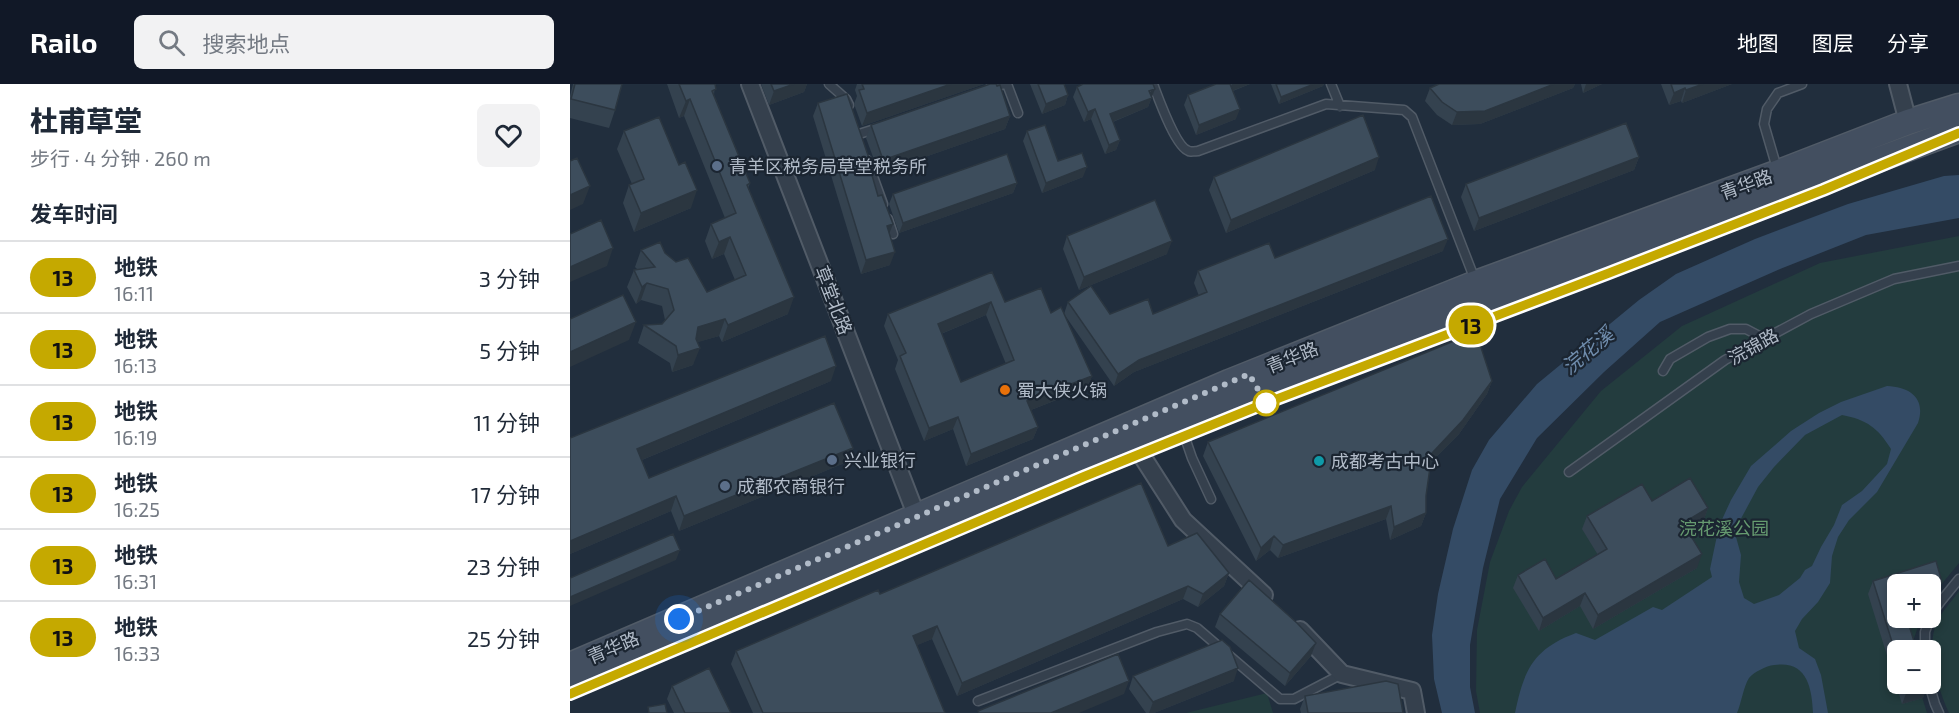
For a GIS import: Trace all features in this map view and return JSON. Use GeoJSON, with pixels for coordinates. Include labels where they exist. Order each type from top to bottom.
{"type":"FeatureCollection","features":[{"type":"Feature","properties":{"kind":"main road","name":"青华路"},"geometry":{"type":"LineString","coordinates":[[570,665],[1229,382],[1476,283],[1779,172],[1908,122],[1959,106]]}},
{"type":"Feature","properties":{"kind":"main road","name":"青华路"},"geometry":{"type":"LineString","coordinates":[[570,685],[1135,445],[1482,304],[1959,130]]}},
{"type":"Feature","properties":{"kind":"street","name":"草堂北路"},"geometry":{"type":"LineString","coordinates":[[750,84],[917,517]]}},
{"type":"Feature","properties":{"kind":"street"},"geometry":{"type":"LineString","coordinates":[[1898,84],[1908,122]]}},
{"type":"Feature","properties":{"kind":"street"},"geometry":{"type":"LineString","coordinates":[[1135,445],[1184,520],[1275,606]]}},
{"type":"Feature","properties":{"kind":"street"},"geometry":{"type":"LineString","coordinates":[[1292,621],[1342,674],[1412,691],[1416,713]]}},
{"type":"Feature","properties":{"kind":"lane"},"geometry":{"type":"LineString","coordinates":[[829,84],[846,99],[862,145]]}},
{"type":"Feature","properties":{"kind":"lane"},"geometry":{"type":"LineString","coordinates":[[982,92],[1006,84],[1018,113]]}},
{"type":"Feature","properties":{"kind":"lane"},"geometry":{"type":"LineString","coordinates":[[1153,84],[1182,147],[1189,152],[1198,152],[1326,104],[1404,111],[1412,117],[1476,283]]}},
{"type":"Feature","properties":{"kind":"lane"},"geometry":{"type":"LineString","coordinates":[[1331,84],[1340,106]]}},
{"type":"Feature","properties":{"kind":"lane"},"geometry":{"type":"LineString","coordinates":[[1779,172],[1764,124],[1767,109],[1778,93],[1802,84]]}},
{"type":"Feature","properties":{"kind":"lane"},"geometry":{"type":"LineString","coordinates":[[856,125],[892,123]]}},
{"type":"Feature","properties":{"kind":"lane"},"geometry":{"type":"LineString","coordinates":[[866,156],[893,234]]}},
{"type":"Feature","properties":{"kind":"lane","name":"浣锦路"},"geometry":{"type":"LineString","coordinates":[[1569,472],[1725,360],[1811,314],[1894,279],[1959,266]]}},
{"type":"Feature","properties":{"kind":"lane"},"geometry":{"type":"LineString","coordinates":[[1663,371],[1671,359],[1708,337],[1730,329],[1746,329],[1765,339]]}},
{"type":"Feature","properties":{"kind":"lane"},"geometry":{"type":"LineString","coordinates":[[1181,426],[1192,458],[1211,499]]}},
{"type":"Feature","properties":{"kind":"lane"},"geometry":{"type":"LineString","coordinates":[[1941,601],[1959,579]]}},
{"type":"Feature","properties":{"kind":"lane"},"geometry":{"type":"LineString","coordinates":[[978,701],[1156,632],[1187,624],[1197,628],[1280,699],[1294,699],[1342,674]]}},
{"type":"Feature","properties":{"kind":"lane"},"geometry":{"type":"LineString","coordinates":[[1932,694],[1939,713]]}},
{"type":"Feature","properties":{"kind":"green space","name":"浣花溪公园"},"geometry":{"type":"Polygon","coordinates":[[[1959,236],[1959,563],[1941,585],[1941,574],[1887,574],[1887,628],[1918,628],[1913,640],[1887,640],[1887,694],[1921,694],[1927,713],[1480,713],[1476,691],[1477,630],[1490,562],[1509,511],[1522,487],[1601,391],[1682,326],[1820,263],[1959,236]]]}},
{"type":"Feature","properties":{"kind":"green space"},"geometry":{"type":"Polygon","coordinates":[[[1959,591],[1959,713],[1949,713],[1941,692],[1941,640],[1933,640],[1935,628],[1941,628],[1941,615],[1959,591]]]}},
{"type":"Feature","properties":{"kind":"green space"},"geometry":{"type":"Polygon","coordinates":[[[1267,693],[1273,713],[1186,713],[1267,693]]]}},
{"type":"Feature","properties":{"kind":"water","name":"浣花溪"},"geometry":{"type":"Polygon","coordinates":[[[1959,175],[1959,218],[1866,235],[1780,269],[1660,322],[1604,372],[1537,438],[1500,499],[1483,568],[1470,645],[1470,687],[1475,713],[1442,713],[1434,679],[1432,635],[1438,594],[1453,529],[1472,470],[1489,440],[1537,384],[1639,300],[1676,274],[1755,239],[1848,204],[1944,176],[1959,175]]]}},
{"type":"Feature","properties":{"kind":"water"},"geometry":{"type":"Polygon","coordinates":[[[1887,386],[1896,387],[1914,396],[1920,407],[1920,415],[1918,423],[1877,492],[1849,520],[1838,537],[1832,556],[1830,583],[1795,631],[1799,648],[1815,659],[1821,675],[1828,713],[1813,713],[1809,685],[1800,671],[1785,665],[1774,665],[1749,678],[1737,713],[1515,713],[1527,673],[1540,654],[1550,646],[1576,633],[1595,640],[1653,607],[1662,610],[1712,577],[1710,569],[1719,526],[1751,466],[1791,431],[1841,402],[1887,386]],[[1842,415],[1805,435],[1758,487],[1737,526],[1736,537],[1741,555],[1739,582],[1744,598],[1754,604],[1779,595],[1812,566],[1842,505],[1862,491],[1887,464],[1891,449],[1886,441],[1871,426],[1842,415]]]}},
{"type":"Feature","properties":{"kind":"building"},"geometry":{"type":"Polygon","coordinates":[[[575,84],[622,84],[615,110],[571,99],[575,84]]]}},
{"type":"Feature","properties":{"kind":"building"},"geometry":{"type":"Polygon","coordinates":[[[679,84],[715,84],[716,89],[712,91],[750,183],[747,185],[794,297],[728,325],[725,319],[698,327],[696,339],[700,348],[678,355],[676,346],[644,325],[662,324],[674,310],[668,289],[647,283],[642,287],[634,270],[655,267],[641,250],[660,242],[665,253],[676,262],[688,258],[707,292],[746,275],[730,237],[719,242],[711,224],[736,213],[690,99],[686,101],[679,84]]]}},
{"type":"Feature","properties":{"kind":"building"},"geometry":{"type":"Polygon","coordinates":[[[771,84],[794,84],[774,91],[771,84]]]}},
{"type":"Feature","properties":{"kind":"building"},"geometry":{"type":"Polygon","coordinates":[[[862,84],[951,84],[867,113],[859,90],[864,89],[862,84]]]}},
{"type":"Feature","properties":{"kind":"building"},"geometry":{"type":"Polygon","coordinates":[[[990,84],[1000,85],[1010,116],[883,160],[871,125],[990,84]]]}},
{"type":"Feature","properties":{"kind":"building"},"geometry":{"type":"Polygon","coordinates":[[[1038,84],[1064,84],[1068,95],[1046,104],[1038,84]]]}},
{"type":"Feature","properties":{"kind":"building"},"geometry":{"type":"Polygon","coordinates":[[[1083,84],[1153,84],[1155,89],[1149,91],[1152,98],[1110,114],[1120,140],[1109,145],[1095,109],[1088,112],[1077,87],[1083,84]]]}},
{"type":"Feature","properties":{"kind":"building"},"geometry":{"type":"Polygon","coordinates":[[[1216,84],[1230,84],[1240,109],[1199,125],[1188,95],[1216,84]]]}},
{"type":"Feature","properties":{"kind":"building"},"geometry":{"type":"Polygon","coordinates":[[[1276,84],[1314,84],[1281,97],[1276,84]]]}},
{"type":"Feature","properties":{"kind":"building"},"geometry":{"type":"Polygon","coordinates":[[[1439,84],[1554,84],[1485,111],[1457,112],[1442,102],[1430,88],[1439,84]]]}},
{"type":"Feature","properties":{"kind":"building"},"geometry":{"type":"Polygon","coordinates":[[[1671,84],[1703,84],[1674,93],[1671,84]]]}},
{"type":"Feature","properties":{"kind":"building"},"geometry":{"type":"Polygon","coordinates":[[[847,94],[871,164],[869,165],[878,196],[882,195],[893,224],[887,226],[895,252],[866,260],[818,103],[847,94]]]}},
{"type":"Feature","properties":{"kind":"building"},"geometry":{"type":"Polygon","coordinates":[[[1363,115],[1379,157],[1231,220],[1214,177],[1363,115]]]}},
{"type":"Feature","properties":{"kind":"building"},"geometry":{"type":"Polygon","coordinates":[[[659,117],[679,165],[685,162],[697,190],[641,213],[629,185],[644,179],[624,131],[659,117]]]}},
{"type":"Feature","properties":{"kind":"building"},"geometry":{"type":"Polygon","coordinates":[[[1626,123],[1639,157],[1479,218],[1466,184],[1626,123]]]}},
{"type":"Feature","properties":{"kind":"building"},"geometry":{"type":"Polygon","coordinates":[[[1045,125],[1058,161],[1082,153],[1087,167],[1046,183],[1027,131],[1045,125]]]}},
{"type":"Feature","properties":{"kind":"building"},"geometry":{"type":"Polygon","coordinates":[[[1007,154],[1017,183],[903,223],[893,194],[1007,154]]]}},
{"type":"Feature","properties":{"kind":"building"},"geometry":{"type":"Polygon","coordinates":[[[577,158],[590,186],[570,195],[570,161],[577,158]]]}},
{"type":"Feature","properties":{"kind":"building"},"geometry":{"type":"Polygon","coordinates":[[[1431,196],[1448,239],[1139,360],[1118,374],[1068,302],[1091,286],[1110,314],[1148,299],[1153,314],[1207,292],[1198,271],[1269,243],[1275,258],[1431,196]]]}},
{"type":"Feature","properties":{"kind":"building"},"geometry":{"type":"Polygon","coordinates":[[[1155,200],[1172,241],[1084,277],[1067,236],[1155,200]]]}},
{"type":"Feature","properties":{"kind":"building"},"geometry":{"type":"Polygon","coordinates":[[[601,220],[613,248],[570,267],[570,234],[601,220]]]}},
{"type":"Feature","properties":{"kind":"building"},"geometry":{"type":"Polygon","coordinates":[[[992,272],[1005,302],[1041,288],[1051,313],[1061,307],[1092,376],[1027,401],[1038,427],[971,454],[958,417],[929,428],[900,356],[906,353],[888,314],[992,272]],[[991,302],[938,324],[961,382],[1014,360],[991,302]]]}},
{"type":"Feature","properties":{"kind":"building"},"geometry":{"type":"Polygon","coordinates":[[[623,295],[636,322],[570,352],[570,319],[623,295]]]}},
{"type":"Feature","properties":{"kind":"building","name":"成都考古中心"},"geometry":{"type":"Polygon","coordinates":[[[1476,332],[1492,381],[1463,420],[1432,453],[1426,513],[1394,527],[1391,506],[1283,545],[1274,536],[1261,548],[1208,442],[1476,332]]]}},
{"type":"Feature","properties":{"kind":"building"},"geometry":{"type":"Polygon","coordinates":[[[825,336],[836,366],[637,449],[649,478],[834,403],[853,448],[684,516],[676,496],[570,541],[570,438],[825,336]]]}},
{"type":"Feature","properties":{"kind":"building"},"geometry":{"type":"Polygon","coordinates":[[[1690,478],[1708,508],[1683,523],[1702,554],[1598,615],[1585,593],[1543,618],[1518,575],[1545,559],[1556,579],[1607,549],[1587,516],[1642,484],[1652,501],[1690,478]]]}},
{"type":"Feature","properties":{"kind":"building"},"geometry":{"type":"Polygon","coordinates":[[[1141,483],[1168,546],[1197,533],[1229,573],[1203,594],[1188,586],[962,683],[937,626],[913,636],[945,713],[763,713],[736,651],[878,590],[880,594],[1141,483]]]}},
{"type":"Feature","properties":{"kind":"building"},"geometry":{"type":"Polygon","coordinates":[[[673,534],[680,550],[570,597],[570,578],[673,534]]]}},
{"type":"Feature","properties":{"kind":"building"},"geometry":{"type":"Polygon","coordinates":[[[1936,561],[1940,574],[1895,574],[1936,561]]]}},
{"type":"Feature","properties":{"kind":"building"},"geometry":{"type":"Polygon","coordinates":[[[1887,577],[1887,626],[1873,581],[1887,577]]]}},
{"type":"Feature","properties":{"kind":"building"},"geometry":{"type":"Polygon","coordinates":[[[1249,580],[1316,643],[1290,673],[1220,614],[1249,580]]]}},
{"type":"Feature","properties":{"kind":"building"},"geometry":{"type":"Polygon","coordinates":[[[1888,628],[1910,628],[1914,640],[1891,640],[1888,628]]]}},
{"type":"Feature","properties":{"kind":"building"},"geometry":{"type":"Polygon","coordinates":[[[1222,640],[1230,647],[1238,668],[1153,702],[1133,676],[1222,640]]]}},
{"type":"Feature","properties":{"kind":"building"},"geometry":{"type":"Polygon","coordinates":[[[1118,654],[1129,681],[1051,713],[979,713],[978,711],[1118,654]]]}},
{"type":"Feature","properties":{"kind":"building"},"geometry":{"type":"Polygon","coordinates":[[[709,668],[731,713],[685,713],[672,686],[709,668]]]}},
{"type":"Feature","properties":{"kind":"building"},"geometry":{"type":"Polygon","coordinates":[[[1386,681],[1398,684],[1403,713],[1308,713],[1305,696],[1386,681]]]}},
{"type":"Feature","properties":{"kind":"building"},"geometry":{"type":"Polygon","coordinates":[[[665,704],[667,713],[649,713],[648,707],[665,704]]]}},
{"type":"Feature","properties":{"kind":"metro line","name":"13"},"geometry":{"type":"LineString","coordinates":[[570,694],[1083,477],[1266,403],[1823,190],[1959,133]]}},
{"type":"Feature","properties":{"kind":"place","name":"青羊区税务局草堂税务所"},"geometry":{"type":"Point","coordinates":[717,166]}},
{"type":"Feature","properties":{"kind":"place","name":"蜀大侠火锅"},"geometry":{"type":"Point","coordinates":[1005,390]}},
{"type":"Feature","properties":{"kind":"place","name":"兴业银行"},"geometry":{"type":"Point","coordinates":[832,460]}},
{"type":"Feature","properties":{"kind":"place","name":"成都考古中心"},"geometry":{"type":"Point","coordinates":[1319,461]}},
{"type":"Feature","properties":{"kind":"place","name":"成都农商银行"},"geometry":{"type":"Point","coordinates":[725,486]}},
{"type":"Feature","properties":{"kind":"route"},"geometry":{"type":"LineString","coordinates":[[679,619],[1249,374],[1266,403]]}}]}
